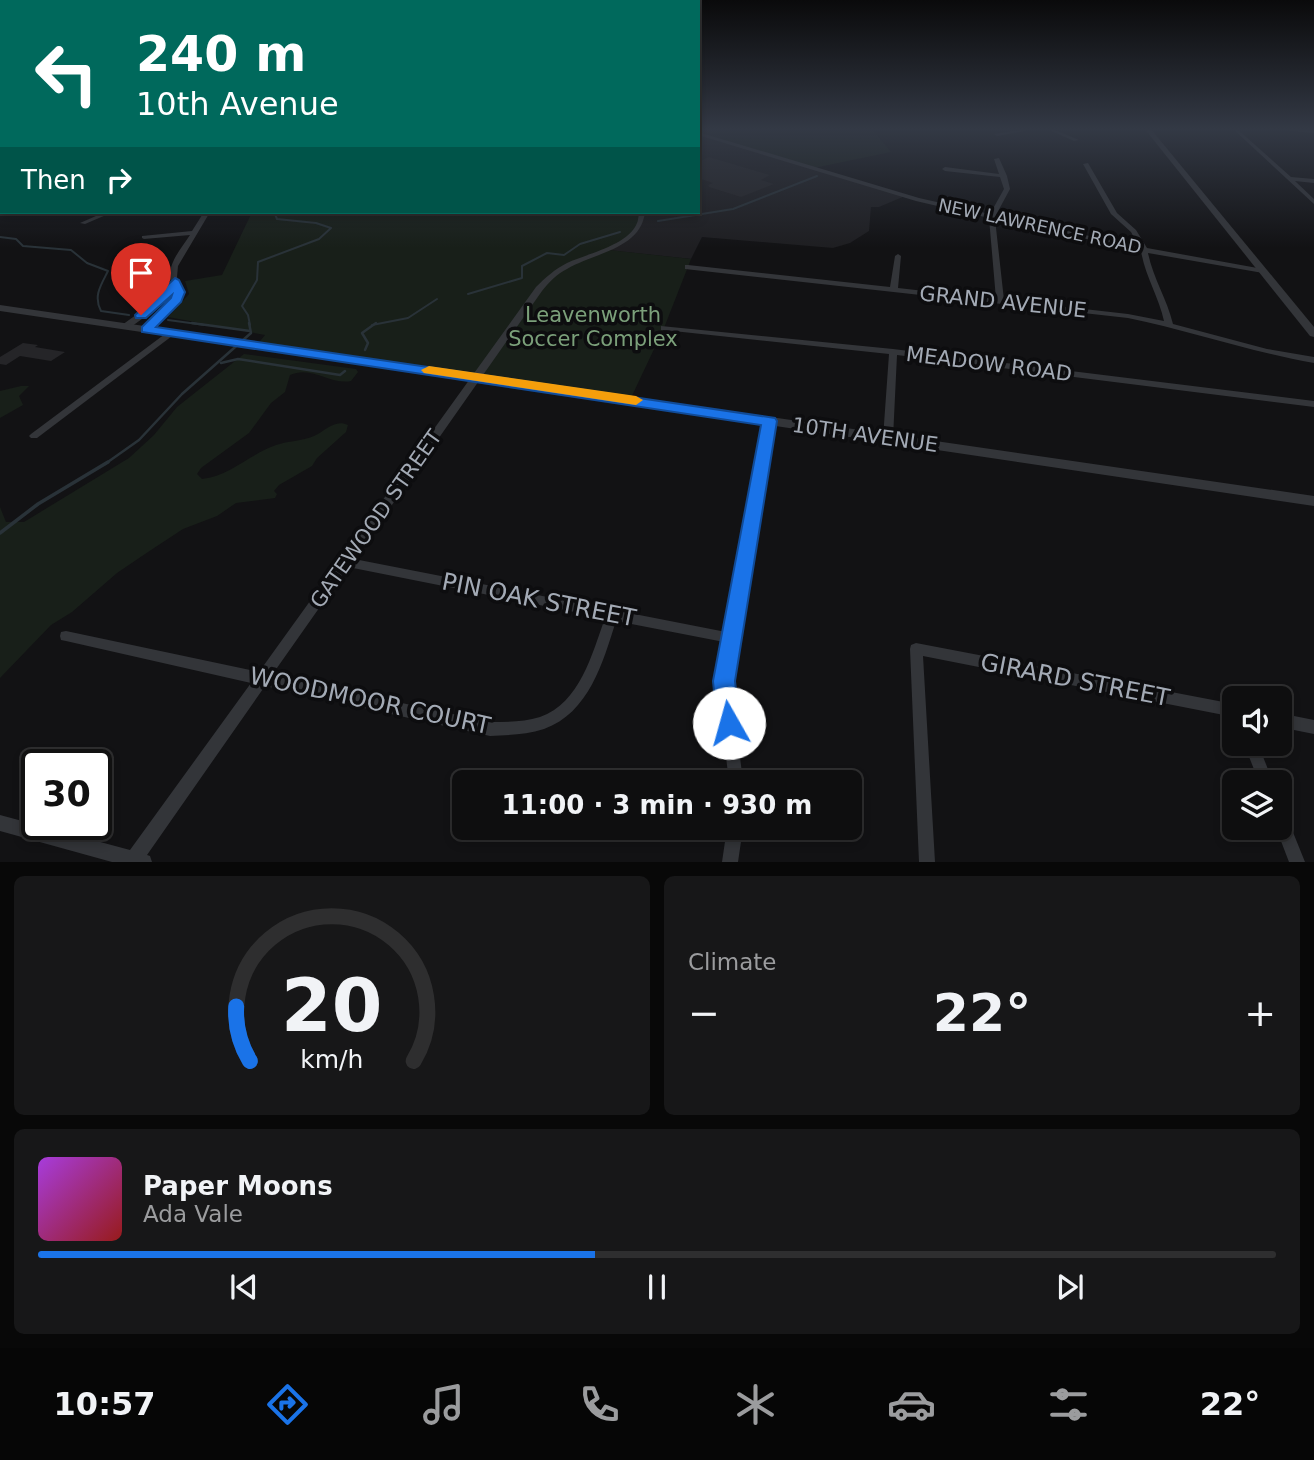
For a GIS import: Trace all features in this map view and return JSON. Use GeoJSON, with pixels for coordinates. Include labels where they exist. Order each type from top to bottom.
{"type":"FeatureCollection","features":[{"type":"Feature","properties":{"kind":"street","name":"NEW LAWRENCE ROAD"},"geometry":{"type":"LineString","coordinates":[[811,168],[894,194],[1144,250],[1263,271]]}},
{"type":"Feature","properties":{"kind":"street"},"geometry":{"type":"LineString","coordinates":[[1000,302],[992,216],[1007,192],[1001,168]]}},
{"type":"Feature","properties":{"kind":"street"},"geometry":{"type":"LineString","coordinates":[[1088,168],[1110,208],[1130,225],[1144,250],[1147,267],[1163,301],[1169,324]]}},
{"type":"Feature","properties":{"kind":"street"},"geometry":{"type":"LineString","coordinates":[[1180,168],[1314,334]]}},
{"type":"Feature","properties":{"kind":"street"},"geometry":{"type":"LineString","coordinates":[[1277,168],[1314,202]]}},
{"type":"Feature","properties":{"kind":"street"},"geometry":{"type":"LineString","coordinates":[[945,169],[1004,176]]}},
{"type":"Feature","properties":{"kind":"street"},"geometry":{"type":"LineString","coordinates":[[1289,179],[1314,181]]}},
{"type":"Feature","properties":{"kind":"street"},"geometry":{"type":"LineString","coordinates":[[83,223],[105,214]]}},
{"type":"Feature","properties":{"kind":"street"},"geometry":{"type":"LineString","coordinates":[[146,330],[177,299],[179,292],[174,266],[206,214]]}},
{"type":"Feature","properties":{"kind":"street","name":"GATEWOOD STREET"},"geometry":{"type":"LineString","coordinates":[[139,860],[262,678],[475,377],[548,279],[570,264],[622,242],[639,225],[642,214]]}},
{"type":"Feature","properties":{"kind":"street"},"geometry":{"type":"LineString","coordinates":[[144,237],[192,233]]}},
{"type":"Feature","properties":{"kind":"street"},"geometry":{"type":"LineString","coordinates":[[894,289],[898,256]]}},
{"type":"Feature","properties":{"kind":"street","name":"GRAND AVENUE"},"geometry":{"type":"LineString","coordinates":[[688,267],[1128,316],[1169,324],[1269,352],[1314,360]]}},
{"type":"Feature","properties":{"kind":"street"},"geometry":{"type":"LineString","coordinates":[[125,327],[157,304],[175,282]]}},
{"type":"Feature","properties":{"kind":"street","name":"10TH AVENUE"},"geometry":{"type":"LineString","coordinates":[[0,308],[1314,501]]}},
{"type":"Feature","properties":{"kind":"street","name":"MEADOW ROAD"},"geometry":{"type":"LineString","coordinates":[[664,328],[893,352],[1314,404]]}},
{"type":"Feature","properties":{"kind":"street"},"geometry":{"type":"LineString","coordinates":[[34,436],[172,333]]}},
{"type":"Feature","properties":{"kind":"street"},"geometry":{"type":"LineString","coordinates":[[888,438],[893,352]]}},
{"type":"Feature","properties":{"kind":"street"},"geometry":{"type":"LineString","coordinates":[[734,770],[724,691],[770,421]]}},
{"type":"Feature","properties":{"kind":"street","name":"PIN OAK STREET"},"geometry":{"type":"LineString","coordinates":[[346,562],[731,638]]}},
{"type":"Feature","properties":{"kind":"street","name":"WOODMOOR COURT"},"geometry":{"type":"LineString","coordinates":[[66,636],[490,729],[520,730],[550,720],[575,701],[590,678],[612,615]]}},
{"type":"Feature","properties":{"kind":"street","name":"GIRARD STREET"},"geometry":{"type":"LineString","coordinates":[[927,862],[916,649],[1222,709]]}},
{"type":"Feature","properties":{"kind":"street"},"geometry":{"type":"LineString","coordinates":[[1292,723],[1314,727]]}},
{"type":"Feature","properties":{"kind":"street"},"geometry":{"type":"LineString","coordinates":[[0,823],[139,860]]}},
{"type":"Feature","properties":{"kind":"street"},"geometry":{"type":"LineString","coordinates":[[730,862],[733,840]]}},
{"type":"Feature","properties":{"kind":"street"},"geometry":{"type":"LineString","coordinates":[[1288,840],[1297,862]]}},
{"type":"Feature","properties":{"kind":"shaded area"},"geometry":{"type":"Polygon","coordinates":[[[700,168],[814,168],[905,196],[879,207],[871,207],[869,231],[850,243],[833,248],[702,237],[691,259],[607,250],[643,217],[642,214],[700,214],[700,168]]]}},
{"type":"Feature","properties":{"kind":"green space","name":"Leavenworth Soccer Complex"},"geometry":{"type":"Polygon","coordinates":[[[251,214],[642,214],[633,233],[609,250],[691,259],[664,328],[630,400],[256,346],[265,335],[168,317],[189,294],[185,281],[222,275],[251,214]]]}},
{"type":"Feature","properties":{"kind":"green space"},"geometry":{"type":"Polygon","coordinates":[[[244,354],[356,369],[358,372],[351,381],[306,372],[290,375],[285,392],[271,403],[249,433],[201,468],[197,474],[202,479],[222,474],[276,445],[309,438],[338,423],[348,425],[346,432],[317,458],[312,466],[279,485],[274,491],[277,494],[275,498],[236,503],[217,516],[183,529],[117,573],[72,612],[51,625],[0,678],[0,507],[6,522],[24,522],[129,458],[154,435],[177,407],[244,354]]]}},
{"type":"Feature","properties":{"kind":"green space"},"geometry":{"type":"Polygon","coordinates":[[[29,386],[19,396],[23,405],[0,418],[0,391],[29,386]]]}},
{"type":"Feature","properties":{"kind":"building"},"geometry":{"type":"Polygon","coordinates":[[[700,168],[747,168],[770,175],[761,180],[774,184],[741,197],[709,187],[708,185],[713,183],[700,179],[700,168]]]}},
{"type":"Feature","properties":{"kind":"building"},"geometry":{"type":"Polygon","coordinates":[[[23,343],[65,352],[51,361],[20,356],[6,365],[0,364],[0,357],[23,343]]]}},
{"type":"Feature","properties":{"kind":"waterway"},"geometry":{"type":"LineString","coordinates":[[658,221],[733,209],[817,176]]}},
{"type":"Feature","properties":{"kind":"waterway"},"geometry":{"type":"LineString","coordinates":[[250,325],[242,306],[257,280],[258,262],[319,239],[331,228],[316,223],[277,219],[275,214]]}},
{"type":"Feature","properties":{"kind":"waterway"},"geometry":{"type":"LineString","coordinates":[[468,294],[522,278],[522,266],[547,253],[564,255],[580,244],[620,232]]}},
{"type":"Feature","properties":{"kind":"waterway"},"geometry":{"type":"LineString","coordinates":[[0,237],[16,239],[23,246],[71,250],[87,263],[108,271],[98,295],[101,311],[129,315]]}},
{"type":"Feature","properties":{"kind":"waterway"},"geometry":{"type":"LineString","coordinates":[[374,325],[408,318],[437,299]]}},
{"type":"Feature","properties":{"kind":"waterway"},"geometry":{"type":"LineString","coordinates":[[168,320],[205,325]]}},
{"type":"Feature","properties":{"kind":"waterway"},"geometry":{"type":"LineString","coordinates":[[192,323],[250,331]]}},
{"type":"Feature","properties":{"kind":"waterway"},"geometry":{"type":"LineString","coordinates":[[107,463],[139,440],[182,394],[251,333],[249,323]]}},
{"type":"Feature","properties":{"kind":"waterway"},"geometry":{"type":"LineString","coordinates":[[365,350],[368,343],[362,333],[374,325]]}},
{"type":"Feature","properties":{"kind":"waterway"},"geometry":{"type":"LineString","coordinates":[[221,363],[238,359],[340,375],[345,371]]}},
{"type":"Feature","properties":{"kind":"waterway"},"geometry":{"type":"LineString","coordinates":[[0,533],[38,504],[107,463]]}},
{"type":"Feature","properties":{"kind":"slow traffic"},"geometry":{"type":"LineString","coordinates":[[429,370],[636,400]]}},
{"type":"Feature","properties":{"kind":"route"},"geometry":{"type":"LineString","coordinates":[[141,315],[157,304],[175,282],[179,292],[177,299],[146,330],[770,421],[724,681],[729,723]]}}]}
